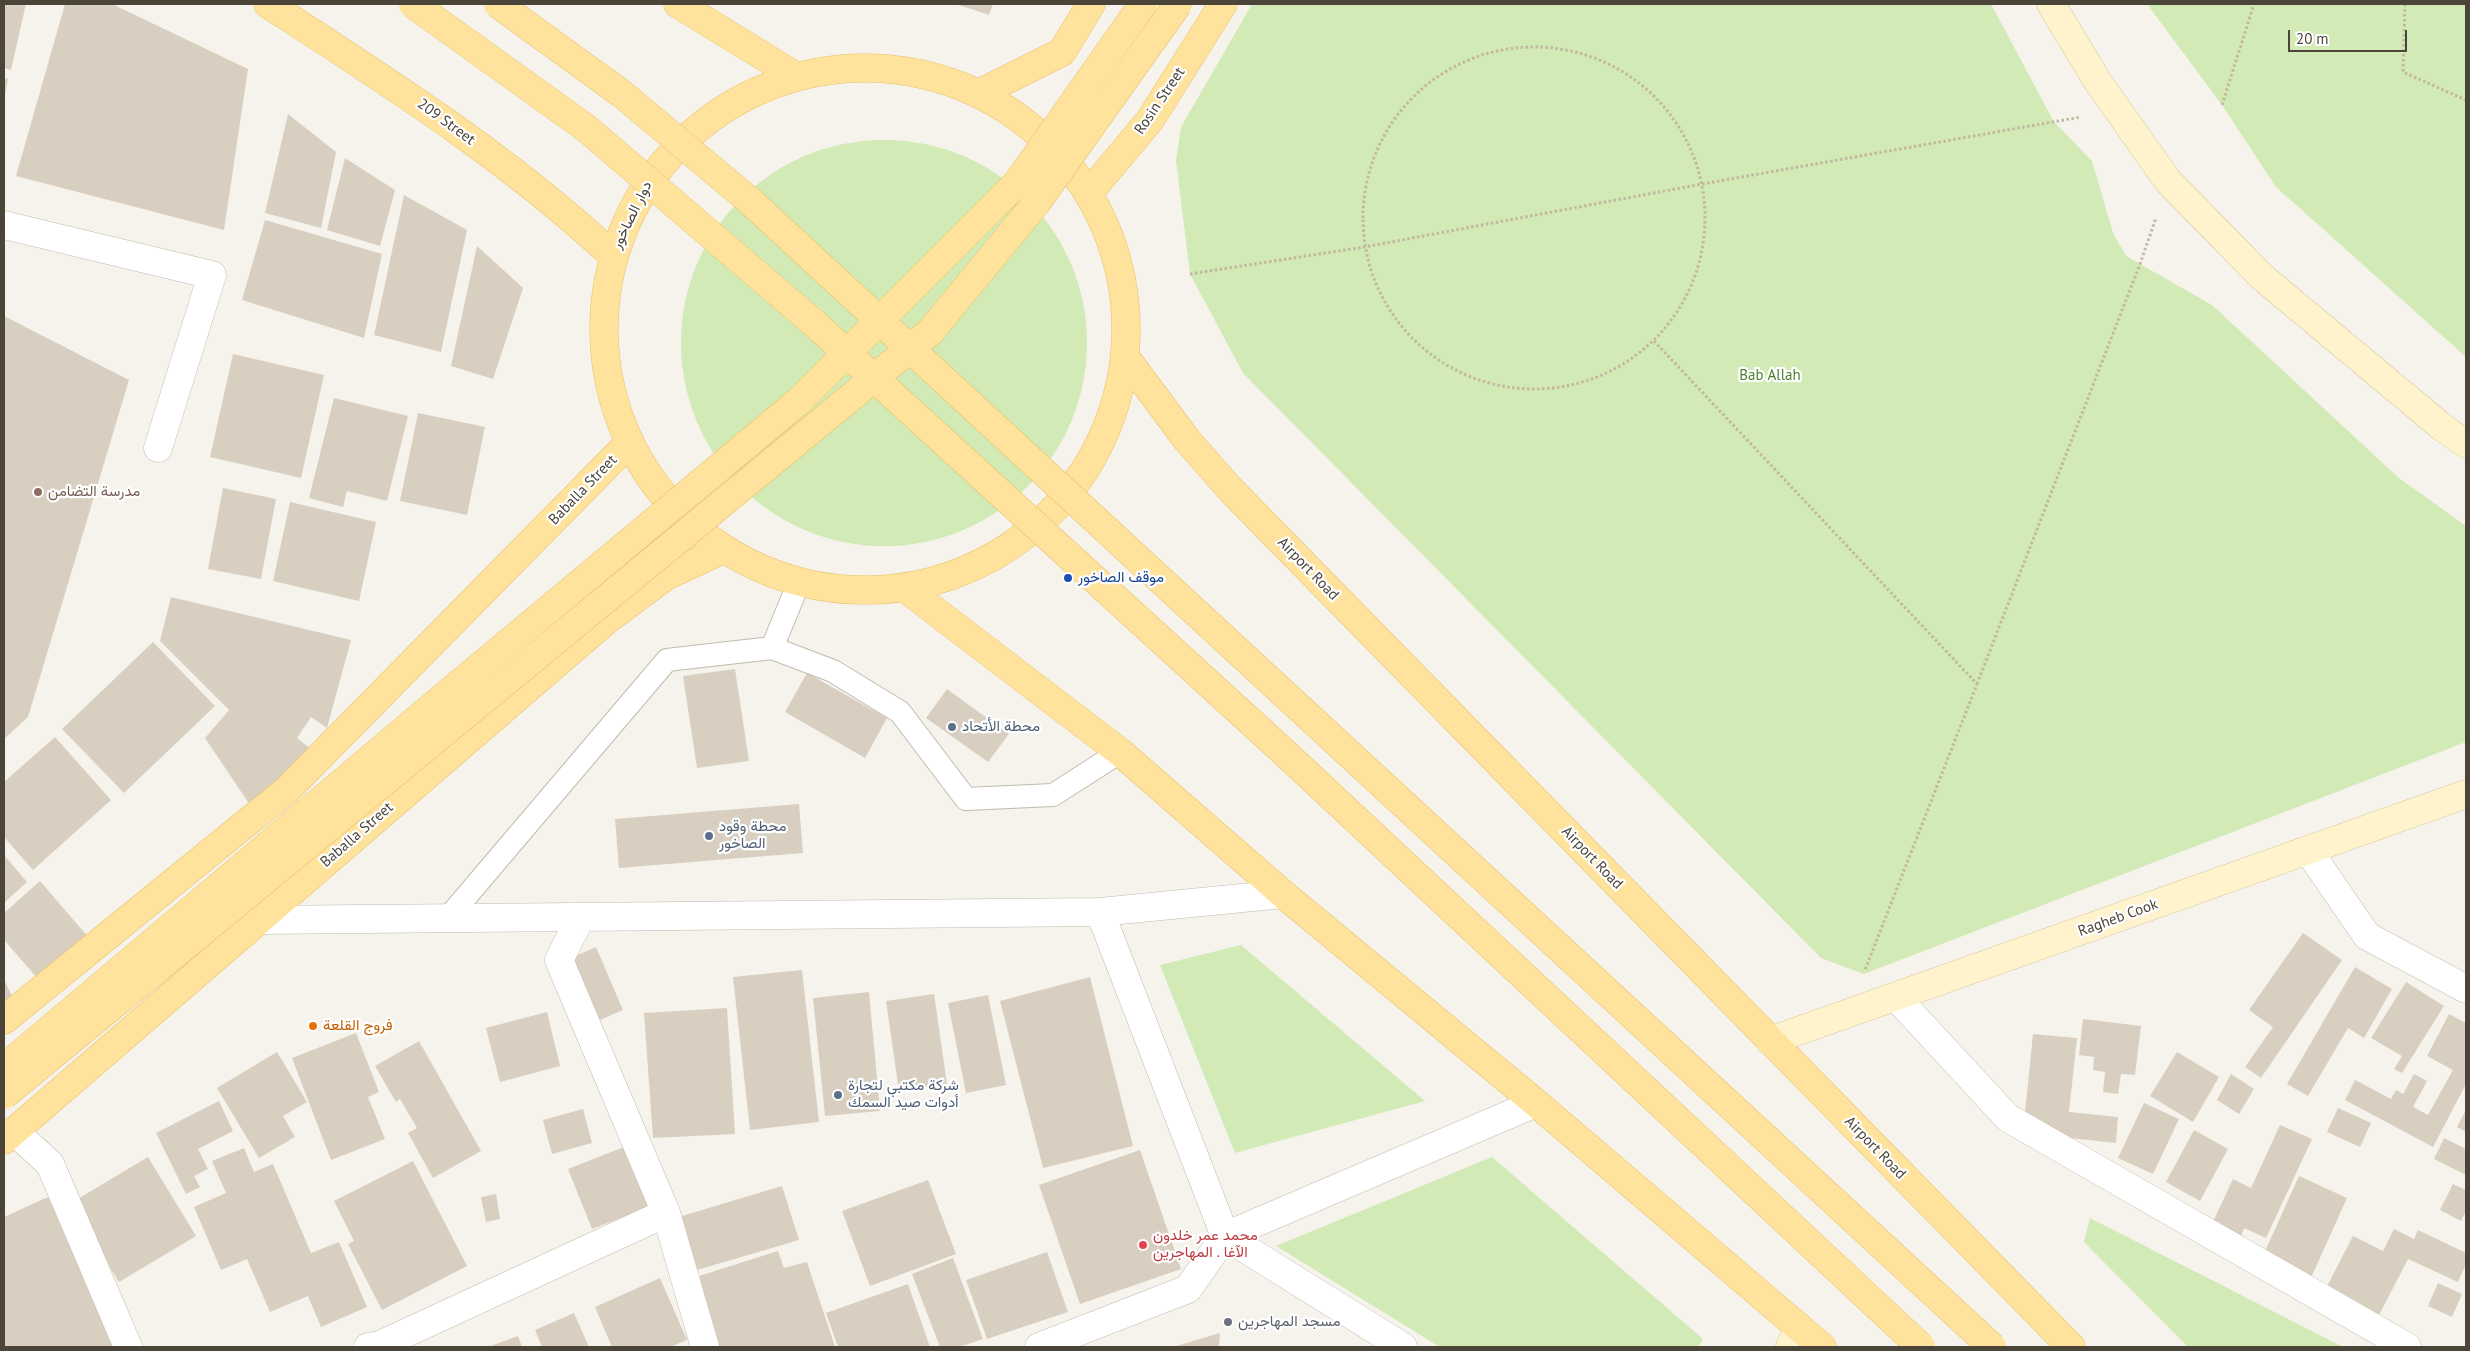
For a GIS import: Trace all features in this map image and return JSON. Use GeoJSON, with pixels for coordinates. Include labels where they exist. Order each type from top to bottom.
{"type":"FeatureCollection","features":[{"type":"Feature","properties":{"kind":"main road","name":"209 Street"},"geometry":{"type":"LineString","coordinates":[[268,4],[434,112],[563,209],[612,255]]}},
{"type":"Feature","properties":{"kind":"main road"},"geometry":{"type":"LineString","coordinates":[[413,4],[586,128],[815,324],[1286,754],[1921,1347]]}},
{"type":"Feature","properties":{"kind":"main road"},"geometry":{"type":"LineString","coordinates":[[498,4],[622,94],[750,201],[1992,1347]]}},
{"type":"Feature","properties":{"kind":"main road"},"geometry":{"type":"LineString","coordinates":[[678,4],[794,75]]}},
{"type":"Feature","properties":{"kind":"main road"},"geometry":{"type":"LineString","coordinates":[[980,93],[1062,52],[1091,4]]}},
{"type":"Feature","properties":{"kind":"main road"},"geometry":{"type":"LineString","coordinates":[[4,1068],[441,699],[799,401],[1017,183],[1143,4]]}},
{"type":"Feature","properties":{"kind":"main road"},"geometry":{"type":"LineString","coordinates":[[4,1095],[930,332],[1037,202],[1178,4]]}},
{"type":"Feature","properties":{"kind":"main road","name":"Rosin Street"},"geometry":{"type":"LineString","coordinates":[[1090,193],[1150,120],[1223,4]]}},
{"type":"Feature","properties":{"kind":"main road"},"geometry":{"type":"LineString","coordinates":[[2051,4],[2098,82],[2168,181],[2262,276],[2442,427],[2466,444]]}},
{"type":"Feature","properties":{"kind":"main road","name":"دوار الصاخور"},"geometry":{"type":"LineString","coordinates":[[857,66],[884,68],[920,72],[980,93],[1042,136],[1090,193],[1122,272],[1126,358],[1114,410],[1093,459],[1062,502],[1017,543],[964,572],[905,588],[852,590],[799,582],[760,569],[724,549],[685,520],[654,484],[629,443],[608,382],[602,318],[612,255],[651,175],[714,113],[794,75],[857,66]]}},
{"type":"Feature","properties":{"kind":"main road","name":"Airport Road"},"geometry":{"type":"LineString","coordinates":[[1126,358],[1187,440],[1231,490],[2071,1347]]}},
{"type":"Feature","properties":{"kind":"main road","name":"Baballa Street"},"geometry":{"type":"LineString","coordinates":[[4,1020],[287,790],[629,443]]}},
{"type":"Feature","properties":{"kind":"main road","name":"Baballa Street"},"geometry":{"type":"LineString","coordinates":[[9,1136],[608,619],[666,576],[724,549]]}},
{"type":"Feature","properties":{"kind":"main road"},"geometry":{"type":"LineString","coordinates":[[905,588],[1120,752],[1283,894],[1536,1103],[1795,1337],[1822,1347]]}},
{"type":"Feature","properties":{"kind":"main road","name":"Ragheb Cook"},"geometry":{"type":"LineString","coordinates":[[1770,1040],[2466,794]]}},
{"type":"Feature","properties":{"kind":"street"},"geometry":{"type":"LineString","coordinates":[[4,225],[212,275],[158,448]]}},
{"type":"Feature","properties":{"kind":"street"},"geometry":{"type":"LineString","coordinates":[[2308,850],[2367,936],[2466,989]]}},
{"type":"Feature","properties":{"kind":"street"},"geometry":{"type":"LineString","coordinates":[[258,920],[1100,912],[1283,894]]}},
{"type":"Feature","properties":{"kind":"street"},"geometry":{"type":"LineString","coordinates":[[1100,912],[1225,1236],[1403,1347]]}},
{"type":"Feature","properties":{"kind":"street"},"geometry":{"type":"LineString","coordinates":[[581,917],[559,960],[666,1213],[705,1347]]}},
{"type":"Feature","properties":{"kind":"street"},"geometry":{"type":"LineString","coordinates":[[1896,996],[2008,1118],[2407,1347]]}},
{"type":"Feature","properties":{"kind":"street"},"geometry":{"type":"LineString","coordinates":[[1039,1347],[1188,1289],[1225,1236],[1536,1103]]}},
{"type":"Feature","properties":{"kind":"street"},"geometry":{"type":"LineString","coordinates":[[9,1136],[50,1164],[128,1347]]}},
{"type":"Feature","properties":{"kind":"street"},"geometry":{"type":"LineString","coordinates":[[368,1347],[380,1345],[666,1213]]}},
{"type":"Feature","properties":{"kind":"lane"},"geometry":{"type":"LineString","coordinates":[[772,648],[799,582]]}},
{"type":"Feature","properties":{"kind":"lane"},"geometry":{"type":"LineString","coordinates":[[447,919],[668,660],[772,648],[832,671],[900,712],[966,799],[1053,795],[1120,752]]}},
{"type":"Feature","properties":{"kind":"path"},"geometry":{"type":"LineString","coordinates":[[2222,104],[2254,4]]}},
{"type":"Feature","properties":{"kind":"path"},"geometry":{"type":"LineString","coordinates":[[2405,4],[2403,72],[2466,100]]}},
{"type":"Feature","properties":{"kind":"path"},"geometry":{"type":"LineString","coordinates":[[1555,48],[1606,62],[1650,92],[1684,134],[1702,184],[1705,227],[1698,269],[1680,308],[1654,341],[1617,369],[1573,386],[1527,390],[1481,381],[1439,361],[1404,330],[1378,292],[1364,247],[1363,194],[1379,143],[1409,99],[1451,67],[1502,49],[1555,48]]}},
{"type":"Feature","properties":{"kind":"path"},"geometry":{"type":"LineString","coordinates":[[1190,274],[1364,247],[2117,110]]}},
{"type":"Feature","properties":{"kind":"path"},"geometry":{"type":"LineString","coordinates":[[1858,1010],[1864,974],[2140,264],[2168,181]]}},
{"type":"Feature","properties":{"kind":"path"},"geometry":{"type":"LineString","coordinates":[[1654,341],[1977,684]]}},
{"type":"Feature","properties":{"kind":"green space","name":"Bab Allah"},"geometry":{"type":"Polygon","coordinates":[[[1252,4],[1991,4],[2054,122],[2092,161],[2113,233],[2126,256],[2212,305],[2399,478],[2466,526],[2466,742],[1864,974],[1821,958],[1243,373],[1190,274],[1176,160],[1181,127],[1252,4]]]}},
{"type":"Feature","properties":{"kind":"green space"},"geometry":{"type":"Polygon","coordinates":[[[2147,4],[2466,4],[2466,357],[2276,187],[2222,105],[2147,4]]]}},
{"type":"Feature","properties":{"kind":"green space"},"geometry":{"type":"Polygon","coordinates":[[[884,140],[924,144],[962,155],[997,174],[1028,199],[1053,230],[1072,265],[1083,303],[1087,343],[1083,383],[1072,421],[1053,456],[1028,487],[997,512],[962,531],[924,542],[884,546],[844,542],[806,531],[771,512],[740,487],[715,456],[696,421],[685,383],[681,343],[685,303],[696,265],[715,230],[740,199],[771,174],[806,155],[844,144],[884,140]]]}},
{"type":"Feature","properties":{"kind":"green space"},"geometry":{"type":"Polygon","coordinates":[[[1241,945],[1425,1101],[1235,1153],[1160,965],[1241,945]]]}},
{"type":"Feature","properties":{"kind":"green space"},"geometry":{"type":"Polygon","coordinates":[[[1492,1157],[1703,1339],[1698,1347],[1440,1347],[1276,1246],[1492,1157]]]}},
{"type":"Feature","properties":{"kind":"green space"},"geometry":{"type":"Polygon","coordinates":[[[2090,1218],[2343,1347],[2188,1347],[2084,1242],[2090,1218]]]}},
{"type":"Feature","properties":{"kind":"building"},"geometry":{"type":"Polygon","coordinates":[[[4,4],[26,4],[11,70],[4,68],[4,4]]]}},
{"type":"Feature","properties":{"kind":"building"},"geometry":{"type":"Polygon","coordinates":[[[65,4],[112,4],[248,69],[224,230],[16,176],[65,4]]]}},
{"type":"Feature","properties":{"kind":"building"},"geometry":{"type":"Polygon","coordinates":[[[956,4],[993,4],[989,15],[956,4]]]}},
{"type":"Feature","properties":{"kind":"building"},"geometry":{"type":"Polygon","coordinates":[[[4,78],[8,79],[5,95],[4,94],[4,78]]]}},
{"type":"Feature","properties":{"kind":"building"},"geometry":{"type":"Polygon","coordinates":[[[288,114],[336,152],[321,228],[265,213],[288,114]]]}},
{"type":"Feature","properties":{"kind":"building"},"geometry":{"type":"Polygon","coordinates":[[[345,158],[395,190],[380,246],[327,230],[345,158]]]}},
{"type":"Feature","properties":{"kind":"building"},"geometry":{"type":"Polygon","coordinates":[[[404,195],[467,230],[441,352],[374,335],[404,195]]]}},
{"type":"Feature","properties":{"kind":"building"},"geometry":{"type":"Polygon","coordinates":[[[265,220],[382,254],[364,338],[242,300],[265,220]]]}},
{"type":"Feature","properties":{"kind":"building"},"geometry":{"type":"Polygon","coordinates":[[[477,246],[523,288],[493,379],[451,366],[477,246]]]}},
{"type":"Feature","properties":{"kind":"building"},"geometry":{"type":"Polygon","coordinates":[[[4,316],[129,380],[28,717],[4,739],[4,316]]]}},
{"type":"Feature","properties":{"kind":"building"},"geometry":{"type":"Polygon","coordinates":[[[233,354],[324,375],[301,478],[210,457],[233,354]]]}},
{"type":"Feature","properties":{"kind":"building"},"geometry":{"type":"Polygon","coordinates":[[[334,398],[408,416],[387,501],[347,491],[343,507],[309,498],[334,398]]]}},
{"type":"Feature","properties":{"kind":"building"},"geometry":{"type":"Polygon","coordinates":[[[418,413],[485,427],[467,515],[400,501],[418,413]]]}},
{"type":"Feature","properties":{"kind":"building"},"geometry":{"type":"Polygon","coordinates":[[[223,488],[276,499],[261,579],[208,569],[223,488]]]}},
{"type":"Feature","properties":{"kind":"building"},"geometry":{"type":"Polygon","coordinates":[[[290,502],[376,522],[359,601],[273,581],[290,502]]]}},
{"type":"Feature","properties":{"kind":"building"},"geometry":{"type":"Polygon","coordinates":[[[171,597],[351,640],[327,728],[311,717],[297,738],[316,753],[250,805],[205,738],[229,710],[160,641],[171,597]]]}},
{"type":"Feature","properties":{"kind":"building"},"geometry":{"type":"Polygon","coordinates":[[[153,642],[215,706],[124,793],[62,729],[153,642]]]}},
{"type":"Feature","properties":{"kind":"building"},"geometry":{"type":"Polygon","coordinates":[[[735,669],[749,761],[697,768],[683,676],[735,669]]]}},
{"type":"Feature","properties":{"kind":"building"},"geometry":{"type":"Polygon","coordinates":[[[807,673],[887,718],[865,758],[785,712],[807,673]]]}},
{"type":"Feature","properties":{"kind":"building"},"geometry":{"type":"Polygon","coordinates":[[[947,689],[1009,734],[988,762],[926,718],[947,689]]]}},
{"type":"Feature","properties":{"kind":"building"},"geometry":{"type":"Polygon","coordinates":[[[55,737],[111,800],[33,870],[4,837],[4,782],[55,737]]]}},
{"type":"Feature","properties":{"kind":"building","name":"محطة وقود الصاخور"},"geometry":{"type":"Polygon","coordinates":[[[799,804],[803,853],[619,868],[615,819],[799,804]]]}},
{"type":"Feature","properties":{"kind":"building"},"geometry":{"type":"Polygon","coordinates":[[[4,855],[27,882],[4,903],[4,855]]]}},
{"type":"Feature","properties":{"kind":"building"},"geometry":{"type":"Polygon","coordinates":[[[40,881],[89,938],[39,980],[4,940],[4,913],[40,881]]]}},
{"type":"Feature","properties":{"kind":"building"},"geometry":{"type":"Polygon","coordinates":[[[2303,933],[2342,960],[2261,1078],[2245,1067],[2273,1027],[2249,1010],[2303,933]]]}},
{"type":"Feature","properties":{"kind":"building"},"geometry":{"type":"Polygon","coordinates":[[[596,947],[623,1010],[600,1020],[573,957],[596,947]]]}},
{"type":"Feature","properties":{"kind":"building"},"geometry":{"type":"Polygon","coordinates":[[[2355,967],[2392,989],[2364,1038],[2348,1028],[2308,1096],[2287,1084],[2355,967]]]}},
{"type":"Feature","properties":{"kind":"building"},"geometry":{"type":"Polygon","coordinates":[[[802,970],[819,1122],[750,1130],[733,977],[802,970]]]}},
{"type":"Feature","properties":{"kind":"building"},"geometry":{"type":"Polygon","coordinates":[[[1090,977],[1133,1146],[1043,1168],[1000,1001],[1090,977]]]}},
{"type":"Feature","properties":{"kind":"building"},"geometry":{"type":"Polygon","coordinates":[[[4,979],[13,998],[4,1004],[4,979]]]}},
{"type":"Feature","properties":{"kind":"building"},"geometry":{"type":"Polygon","coordinates":[[[2406,982],[2444,1006],[2402,1073],[2394,1069],[2402,1056],[2371,1038],[2406,982]]]}},
{"type":"Feature","properties":{"kind":"building"},"geometry":{"type":"Polygon","coordinates":[[[869,992],[880,1111],[825,1116],[813,998],[869,992]]]}},
{"type":"Feature","properties":{"kind":"building"},"geometry":{"type":"Polygon","coordinates":[[[934,994],[947,1084],[899,1091],[886,1001],[934,994]]]}},
{"type":"Feature","properties":{"kind":"building"},"geometry":{"type":"Polygon","coordinates":[[[988,995],[1006,1085],[966,1093],[948,1003],[988,995]]]}},
{"type":"Feature","properties":{"kind":"building"},"geometry":{"type":"Polygon","coordinates":[[[727,1008],[735,1134],[653,1138],[644,1013],[727,1008]]]}},
{"type":"Feature","properties":{"kind":"building"},"geometry":{"type":"Polygon","coordinates":[[[547,1012],[560,1066],[500,1082],[486,1028],[547,1012]]]}},
{"type":"Feature","properties":{"kind":"building"},"geometry":{"type":"Polygon","coordinates":[[[2449,1014],[2466,1023],[2466,1084],[2433,1147],[2345,1100],[2355,1080],[2391,1099],[2396,1090],[2403,1094],[2414,1074],[2427,1081],[2413,1107],[2428,1115],[2453,1070],[2427,1056],[2449,1014]]]}},
{"type":"Feature","properties":{"kind":"building"},"geometry":{"type":"Polygon","coordinates":[[[2083,1019],[2141,1026],[2135,1075],[2121,1074],[2118,1094],[2103,1092],[2105,1072],[2093,1070],[2094,1057],[2079,1055],[2083,1019]]]}},
{"type":"Feature","properties":{"kind":"building"},"geometry":{"type":"Polygon","coordinates":[[[356,1033],[379,1092],[368,1097],[385,1139],[331,1160],[292,1058],[356,1033]]]}},
{"type":"Feature","properties":{"kind":"building"},"geometry":{"type":"Polygon","coordinates":[[[2033,1034],[2077,1038],[2069,1112],[2118,1117],[2116,1143],[2023,1133],[2033,1034]]]}},
{"type":"Feature","properties":{"kind":"building"},"geometry":{"type":"Polygon","coordinates":[[[419,1041],[481,1151],[433,1178],[408,1133],[417,1128],[400,1099],[396,1102],[375,1066],[419,1041]]]}},
{"type":"Feature","properties":{"kind":"building"},"geometry":{"type":"Polygon","coordinates":[[[277,1052],[307,1102],[283,1116],[295,1137],[259,1158],[217,1088],[277,1052]]]}},
{"type":"Feature","properties":{"kind":"building"},"geometry":{"type":"Polygon","coordinates":[[[2177,1052],[2219,1077],[2193,1122],[2150,1096],[2177,1052]]]}},
{"type":"Feature","properties":{"kind":"building"},"geometry":{"type":"Polygon","coordinates":[[[2231,1074],[2254,1089],[2239,1114],[2217,1100],[2231,1074]]]}},
{"type":"Feature","properties":{"kind":"building"},"geometry":{"type":"Polygon","coordinates":[[[219,1101],[233,1131],[198,1149],[208,1169],[194,1176],[200,1187],[186,1194],[156,1133],[219,1101]]]}},
{"type":"Feature","properties":{"kind":"building"},"geometry":{"type":"Polygon","coordinates":[[[2144,1103],[2179,1119],[2153,1174],[2118,1158],[2144,1103]]]}},
{"type":"Feature","properties":{"kind":"building"},"geometry":{"type":"Polygon","coordinates":[[[2338,1108],[2371,1123],[2360,1147],[2327,1132],[2338,1108]]]}},
{"type":"Feature","properties":{"kind":"building"},"geometry":{"type":"Polygon","coordinates":[[[583,1109],[592,1143],[552,1154],[543,1120],[583,1109]]]}},
{"type":"Feature","properties":{"kind":"building"},"geometry":{"type":"Polygon","coordinates":[[[2466,1110],[2466,1132],[2457,1127],[2466,1110]]]}},
{"type":"Feature","properties":{"kind":"building"},"geometry":{"type":"Polygon","coordinates":[[[2280,1125],[2312,1139],[2266,1238],[2244,1228],[2240,1239],[2211,1226],[2233,1179],[2251,1188],[2280,1125]]]}},
{"type":"Feature","properties":{"kind":"building"},"geometry":{"type":"Polygon","coordinates":[[[2194,1130],[2228,1149],[2200,1201],[2166,1182],[2194,1130]]]}},
{"type":"Feature","properties":{"kind":"building"},"geometry":{"type":"Polygon","coordinates":[[[2444,1138],[2466,1149],[2466,1175],[2434,1159],[2444,1138]]]}},
{"type":"Feature","properties":{"kind":"building"},"geometry":{"type":"Polygon","coordinates":[[[629,1145],[654,1205],[592,1229],[568,1169],[629,1145]]]}},
{"type":"Feature","properties":{"kind":"building"},"geometry":{"type":"Polygon","coordinates":[[[244,1148],[254,1172],[273,1164],[311,1253],[339,1242],[367,1307],[321,1327],[308,1296],[270,1312],[247,1259],[221,1270],[194,1207],[226,1193],[212,1161],[244,1148]]]}},
{"type":"Feature","properties":{"kind":"building"},"geometry":{"type":"Polygon","coordinates":[[[1140,1150],[1181,1269],[1080,1304],[1039,1185],[1140,1150]]]}},
{"type":"Feature","properties":{"kind":"building"},"geometry":{"type":"Polygon","coordinates":[[[148,1157],[196,1236],[119,1282],[71,1203],[148,1157]]]}},
{"type":"Feature","properties":{"kind":"building"},"geometry":{"type":"Polygon","coordinates":[[[413,1161],[467,1266],[382,1310],[348,1244],[354,1241],[334,1201],[413,1161]]]}},
{"type":"Feature","properties":{"kind":"building"},"geometry":{"type":"Polygon","coordinates":[[[2299,1176],[2347,1198],[2310,1280],[2262,1258],[2299,1176]]]}},
{"type":"Feature","properties":{"kind":"building"},"geometry":{"type":"Polygon","coordinates":[[[928,1180],[956,1254],[870,1286],[842,1211],[928,1180]]]}},
{"type":"Feature","properties":{"kind":"building"},"geometry":{"type":"Polygon","coordinates":[[[2453,1184],[2466,1190],[2466,1211],[2461,1221],[2440,1210],[2453,1184]]]}},
{"type":"Feature","properties":{"kind":"building"},"geometry":{"type":"Polygon","coordinates":[[[782,1186],[799,1240],[697,1270],[682,1216],[782,1186]]]}},
{"type":"Feature","properties":{"kind":"building"},"geometry":{"type":"Polygon","coordinates":[[[496,1194],[500,1219],[486,1222],[481,1197],[496,1194]]]}},
{"type":"Feature","properties":{"kind":"building"},"geometry":{"type":"Polygon","coordinates":[[[48,1197],[116,1347],[4,1347],[4,1217],[48,1197]]]}},
{"type":"Feature","properties":{"kind":"building"},"geometry":{"type":"Polygon","coordinates":[[[2394,1229],[2414,1239],[2418,1230],[2466,1253],[2466,1264],[2458,1282],[2408,1259],[2376,1321],[2323,1294],[2353,1236],[2383,1251],[2394,1229]]]}},
{"type":"Feature","properties":{"kind":"building"},"geometry":{"type":"Polygon","coordinates":[[[778,1251],[784,1268],[807,1262],[835,1347],[719,1347],[696,1277],[778,1251]]]}},
{"type":"Feature","properties":{"kind":"building"},"geometry":{"type":"Polygon","coordinates":[[[1047,1252],[1068,1312],[987,1339],[966,1280],[1047,1252]]]}},
{"type":"Feature","properties":{"kind":"building"},"geometry":{"type":"Polygon","coordinates":[[[953,1258],[983,1339],[959,1347],[940,1347],[912,1274],[953,1258]]]}},
{"type":"Feature","properties":{"kind":"building"},"geometry":{"type":"Polygon","coordinates":[[[660,1278],[687,1340],[670,1347],[612,1347],[595,1307],[660,1278]]]}},
{"type":"Feature","properties":{"kind":"building"},"geometry":{"type":"Polygon","coordinates":[[[2438,1283],[2462,1294],[2452,1317],[2428,1306],[2438,1283]]]}},
{"type":"Feature","properties":{"kind":"building"},"geometry":{"type":"Polygon","coordinates":[[[908,1284],[930,1347],[838,1347],[826,1313],[908,1284]]]}},
{"type":"Feature","properties":{"kind":"building"},"geometry":{"type":"Polygon","coordinates":[[[574,1313],[589,1347],[542,1347],[535,1330],[574,1313]]]}},
{"type":"Feature","properties":{"kind":"building"},"geometry":{"type":"Polygon","coordinates":[[[1220,1333],[1219,1347],[1173,1347],[1220,1333]]]}},
{"type":"Feature","properties":{"kind":"building"},"geometry":{"type":"Polygon","coordinates":[[[518,1336],[522,1347],[488,1347],[518,1336]]]}},
{"type":"Feature","properties":{"kind":"place","name":"مدرسة التضامن"},"geometry":{"type":"Point","coordinates":[38,492]}},
{"type":"Feature","properties":{"kind":"place","name":"موقف الصاخور"},"geometry":{"type":"Point","coordinates":[1068,578]}},
{"type":"Feature","properties":{"kind":"place","name":"محطة الأتحاد"},"geometry":{"type":"Point","coordinates":[952,727]}},
{"type":"Feature","properties":{"kind":"place","name":"محطة وقود الصاخور"},"geometry":{"type":"Point","coordinates":[709,836]}},
{"type":"Feature","properties":{"kind":"place","name":"فروج القلعة"},"geometry":{"type":"Point","coordinates":[313,1026]}},
{"type":"Feature","properties":{"kind":"place","name":"شركة مكتبي لتجارة أدوات صيد السمك"},"geometry":{"type":"Point","coordinates":[838,1095]}},
{"type":"Feature","properties":{"kind":"place","name":"محمد عمر خلدون الآغا . المهاجرين"},"geometry":{"type":"Point","coordinates":[1143,1245]}},
{"type":"Feature","properties":{"kind":"place","name":"مسجد المهاجرين"},"geometry":{"type":"Point","coordinates":[1228,1322]}}]}
